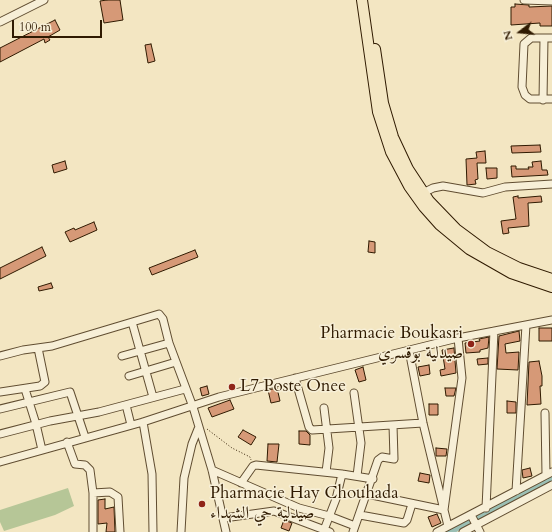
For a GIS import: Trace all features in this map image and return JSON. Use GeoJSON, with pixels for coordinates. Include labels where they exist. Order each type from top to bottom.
{"type":"FeatureCollection","features":[{"type":"Feature","properties":{"kind":"highway"},"geometry":{"type":"LineString","coordinates":[[362,0],[378,112],[391,152],[409,186],[440,225],[469,248],[511,273],[552,287]]}},
{"type":"Feature","properties":{"kind":"highway"},"geometry":{"type":"LineString","coordinates":[[368,0],[386,115],[400,153],[423,193],[446,220],[476,245],[519,268],[552,279]]}},
{"type":"Feature","properties":{"kind":"street"},"geometry":{"type":"LineString","coordinates":[[0,22],[44,0]]}},
{"type":"Feature","properties":{"kind":"street"},"geometry":{"type":"LineString","coordinates":[[524,0],[552,1]]}},
{"type":"Feature","properties":{"kind":"street"},"geometry":{"type":"LineString","coordinates":[[552,38],[531,38],[522,47],[523,93],[530,99],[552,100]]}},
{"type":"Feature","properties":{"kind":"street"},"geometry":{"type":"LineString","coordinates":[[543,100],[544,38]]}},
{"type":"Feature","properties":{"kind":"street"},"geometry":{"type":"LineString","coordinates":[[423,193],[432,188],[442,186],[483,193],[505,187],[552,184]]}},
{"type":"Feature","properties":{"kind":"street"},"geometry":{"type":"LineString","coordinates":[[0,356],[52,346],[159,314],[163,319],[169,343],[193,407],[198,429],[212,470],[226,532]]}},
{"type":"Feature","properties":{"kind":"street"},"geometry":{"type":"LineString","coordinates":[[0,462],[67,442],[143,422],[193,407],[219,397],[458,338],[552,320]]}},
{"type":"Feature","properties":{"kind":"street"},"geometry":{"type":"LineString","coordinates":[[132,322],[153,397]]}},
{"type":"Feature","properties":{"kind":"street"},"geometry":{"type":"LineString","coordinates":[[516,491],[526,325]]}},
{"type":"Feature","properties":{"kind":"street"},"geometry":{"type":"LineString","coordinates":[[486,508],[494,331]]}},
{"type":"Feature","properties":{"kind":"street"},"geometry":{"type":"LineString","coordinates":[[444,510],[462,378],[458,338]]}},
{"type":"Feature","properties":{"kind":"street"},"geometry":{"type":"LineString","coordinates":[[122,356],[141,352],[169,343]]}},
{"type":"Feature","properties":{"kind":"street"},"geometry":{"type":"LineString","coordinates":[[0,392],[40,386],[45,382],[38,348]]}},
{"type":"Feature","properties":{"kind":"street"},"geometry":{"type":"LineString","coordinates":[[409,350],[423,423],[448,526]]}},
{"type":"Feature","properties":{"kind":"street"},"geometry":{"type":"LineString","coordinates":[[129,376],[176,362]]}},
{"type":"Feature","properties":{"kind":"street"},"geometry":{"type":"LineString","coordinates":[[295,378],[310,430],[423,423]]}},
{"type":"Feature","properties":{"kind":"street"},"geometry":{"type":"LineString","coordinates":[[25,389],[36,424],[42,450]]}},
{"type":"Feature","properties":{"kind":"street"},"geometry":{"type":"LineString","coordinates":[[0,433],[126,405],[185,389]]}},
{"type":"Feature","properties":{"kind":"street"},"geometry":{"type":"LineString","coordinates":[[0,409],[70,392],[85,437]]}},
{"type":"Feature","properties":{"kind":"street"},"geometry":{"type":"LineString","coordinates":[[354,393],[360,427],[361,453],[357,476]]}},
{"type":"Feature","properties":{"kind":"street"},"geometry":{"type":"LineString","coordinates":[[126,405],[131,425]]}},
{"type":"Feature","properties":{"kind":"street"},"geometry":{"type":"LineString","coordinates":[[324,408],[329,448],[326,472]]}},
{"type":"Feature","properties":{"kind":"street"},"geometry":{"type":"LineString","coordinates":[[437,532],[486,508],[549,473],[545,413]]}},
{"type":"Feature","properties":{"kind":"street"},"geometry":{"type":"LineString","coordinates":[[143,422],[152,474],[153,532]]}},
{"type":"Feature","properties":{"kind":"street"},"geometry":{"type":"LineString","coordinates":[[212,470],[314,513],[329,516],[354,529],[360,516],[379,458],[382,456],[394,459],[393,425]]}},
{"type":"Feature","properties":{"kind":"street"},"geometry":{"type":"LineString","coordinates":[[181,532],[184,478],[192,444],[198,429]]}},
{"type":"Feature","properties":{"kind":"street"},"geometry":{"type":"LineString","coordinates":[[67,442],[75,464],[85,465],[90,470],[93,493],[93,532]]}},
{"type":"Feature","properties":{"kind":"street"},"geometry":{"type":"LineString","coordinates":[[241,483],[253,466],[326,472],[373,479]]}},
{"type":"Feature","properties":{"kind":"street"},"geometry":{"type":"LineString","coordinates":[[224,518],[274,511],[327,531],[329,516],[336,499],[342,474]]}},
{"type":"Feature","properties":{"kind":"street"},"geometry":{"type":"LineString","coordinates":[[463,532],[477,527],[552,485]]}},
{"type":"Feature","properties":{"kind":"street"},"geometry":{"type":"LineString","coordinates":[[93,493],[110,492],[118,498],[120,532]]}},
{"type":"Feature","properties":{"kind":"street"},"geometry":{"type":"LineString","coordinates":[[367,494],[444,510]]}},
{"type":"Feature","properties":{"kind":"street"},"geometry":{"type":"LineString","coordinates":[[360,516],[404,523],[407,520],[412,504]]}},
{"type":"Feature","properties":{"kind":"street"},"geometry":{"type":"LineString","coordinates":[[308,524],[314,513]]}},
{"type":"Feature","properties":{"kind":"street"},"geometry":{"type":"LineString","coordinates":[[471,515],[477,527]]}},
{"type":"Feature","properties":{"kind":"path"},"geometry":{"type":"LineString","coordinates":[[196,421],[232,448],[250,456],[253,466]]}},
{"type":"Feature","properties":{"kind":"green space"},"geometry":{"type":"Polygon","coordinates":[[[68,488],[74,506],[55,515],[4,531],[0,522],[0,510],[68,488]]]}},
{"type":"Feature","properties":{"kind":"building"},"geometry":{"type":"Polygon","coordinates":[[[120,0],[123,20],[104,23],[100,1],[120,0]]]}},
{"type":"Feature","properties":{"kind":"building"},"geometry":{"type":"Polygon","coordinates":[[[515,4],[529,5],[529,7],[552,6],[552,26],[540,26],[540,23],[511,25],[511,7],[515,7],[515,4]]]}},
{"type":"Feature","properties":{"kind":"building"},"geometry":{"type":"Polygon","coordinates":[[[55,20],[60,30],[48,37],[50,40],[45,43],[44,39],[0,62],[0,48],[55,20]]]}},
{"type":"Feature","properties":{"kind":"building"},"geometry":{"type":"Polygon","coordinates":[[[151,44],[155,61],[148,63],[145,45],[151,44]]]}},
{"type":"Feature","properties":{"kind":"building"},"geometry":{"type":"Polygon","coordinates":[[[540,145],[541,152],[512,153],[511,146],[540,145]]]}},
{"type":"Feature","properties":{"kind":"building"},"geometry":{"type":"Polygon","coordinates":[[[485,151],[486,163],[477,163],[478,179],[475,180],[476,184],[467,185],[466,159],[477,158],[476,152],[485,151]]]}},
{"type":"Feature","properties":{"kind":"building"},"geometry":{"type":"Polygon","coordinates":[[[65,161],[67,169],[54,173],[52,165],[65,161]]]}},
{"type":"Feature","properties":{"kind":"building"},"geometry":{"type":"Polygon","coordinates":[[[541,161],[542,170],[547,170],[548,175],[512,177],[511,166],[516,166],[516,169],[529,169],[528,167],[533,167],[532,162],[541,161]]]}},
{"type":"Feature","properties":{"kind":"building"},"geometry":{"type":"Polygon","coordinates":[[[486,168],[497,168],[497,178],[487,179],[486,168]]]}},
{"type":"Feature","properties":{"kind":"building"},"geometry":{"type":"Polygon","coordinates":[[[518,196],[518,198],[541,196],[542,202],[528,203],[529,226],[508,228],[509,233],[503,234],[501,221],[516,219],[513,197],[518,196]]]}},
{"type":"Feature","properties":{"kind":"building"},"geometry":{"type":"Polygon","coordinates":[[[94,222],[97,230],[70,242],[65,232],[74,228],[75,230],[94,222]]]}},
{"type":"Feature","properties":{"kind":"building"},"geometry":{"type":"Polygon","coordinates":[[[369,241],[375,242],[375,253],[368,252],[369,241]]]}},
{"type":"Feature","properties":{"kind":"building"},"geometry":{"type":"Polygon","coordinates":[[[42,247],[46,256],[0,279],[0,268],[42,247]]]}},
{"type":"Feature","properties":{"kind":"building"},"geometry":{"type":"Polygon","coordinates":[[[195,250],[198,257],[152,275],[149,268],[195,250]]]}},
{"type":"Feature","properties":{"kind":"building"},"geometry":{"type":"Polygon","coordinates":[[[51,283],[53,288],[39,291],[38,287],[51,283]]]}},
{"type":"Feature","properties":{"kind":"building"},"geometry":{"type":"Polygon","coordinates":[[[539,328],[552,328],[552,341],[539,341],[539,328]]]}},
{"type":"Feature","properties":{"kind":"building"},"geometry":{"type":"Polygon","coordinates":[[[519,331],[520,341],[505,344],[506,353],[519,352],[518,370],[497,369],[499,336],[519,331]]]}},
{"type":"Feature","properties":{"kind":"building"},"geometry":{"type":"Polygon","coordinates":[[[489,337],[488,348],[480,350],[480,352],[466,353],[465,343],[480,341],[479,339],[489,337]]]}},
{"type":"Feature","properties":{"kind":"building"},"geometry":{"type":"Polygon","coordinates":[[[454,348],[456,373],[441,376],[440,370],[445,369],[442,350],[454,348]]]}},
{"type":"Feature","properties":{"kind":"building"},"geometry":{"type":"Polygon","coordinates":[[[488,358],[488,364],[478,365],[477,359],[488,358]]]}},
{"type":"Feature","properties":{"kind":"building"},"geometry":{"type":"Polygon","coordinates":[[[539,361],[542,376],[542,386],[540,386],[541,404],[527,405],[529,362],[539,361]]]}},
{"type":"Feature","properties":{"kind":"building"},"geometry":{"type":"Polygon","coordinates":[[[429,365],[430,374],[420,376],[418,367],[429,365]]]}},
{"type":"Feature","properties":{"kind":"building"},"geometry":{"type":"Polygon","coordinates":[[[363,367],[366,380],[359,382],[355,370],[363,367]]]}},
{"type":"Feature","properties":{"kind":"building"},"geometry":{"type":"Polygon","coordinates":[[[207,386],[209,394],[202,396],[200,388],[207,386]]]}},
{"type":"Feature","properties":{"kind":"building"},"geometry":{"type":"Polygon","coordinates":[[[277,388],[280,401],[271,403],[268,390],[277,388]]]}},
{"type":"Feature","properties":{"kind":"building"},"geometry":{"type":"Polygon","coordinates":[[[445,388],[456,388],[454,396],[446,396],[445,388]]]}},
{"type":"Feature","properties":{"kind":"building"},"geometry":{"type":"Polygon","coordinates":[[[230,400],[234,409],[212,417],[208,408],[230,400]]]}},
{"type":"Feature","properties":{"kind":"building"},"geometry":{"type":"Polygon","coordinates":[[[507,401],[516,402],[516,413],[507,413],[507,401]]]}},
{"type":"Feature","properties":{"kind":"building"},"geometry":{"type":"Polygon","coordinates":[[[429,404],[438,404],[438,415],[429,415],[429,404]]]}},
{"type":"Feature","properties":{"kind":"building"},"geometry":{"type":"Polygon","coordinates":[[[243,430],[256,437],[251,445],[238,437],[243,430]]]}},
{"type":"Feature","properties":{"kind":"building"},"geometry":{"type":"Polygon","coordinates":[[[299,431],[306,431],[310,435],[310,445],[299,444],[299,431]]]}},
{"type":"Feature","properties":{"kind":"building"},"geometry":{"type":"Polygon","coordinates":[[[268,444],[279,444],[277,462],[267,461],[268,444]]]}},
{"type":"Feature","properties":{"kind":"building"},"geometry":{"type":"Polygon","coordinates":[[[436,448],[447,449],[446,456],[436,456],[436,448]]]}},
{"type":"Feature","properties":{"kind":"building"},"geometry":{"type":"Polygon","coordinates":[[[530,468],[532,476],[523,478],[522,470],[530,468]]]}},
{"type":"Feature","properties":{"kind":"building"},"geometry":{"type":"Polygon","coordinates":[[[420,473],[430,475],[429,483],[418,481],[420,473]]]}},
{"type":"Feature","properties":{"kind":"building"},"geometry":{"type":"Polygon","coordinates":[[[105,499],[105,509],[114,507],[115,532],[106,532],[107,523],[98,524],[98,500],[105,499]]]}},
{"type":"Feature","properties":{"kind":"building"},"geometry":{"type":"Polygon","coordinates":[[[437,514],[441,523],[432,527],[428,517],[437,514]]]}},
{"type":"Feature","properties":{"kind":"building"},"geometry":{"type":"Polygon","coordinates":[[[284,520],[292,523],[289,531],[281,528],[284,520]]]}},
{"type":"Feature","properties":{"kind":"waterway"},"geometry":{"type":"LineString","coordinates":[[450,532],[552,478]]}},
{"type":"Feature","properties":{"kind":"place","name":"Pharmacie Boukasri صيدلية بوقسري"},"geometry":{"type":"Point","coordinates":[471,344]}},
{"type":"Feature","properties":{"kind":"place","name":"L7 Poste Onee"},"geometry":{"type":"Point","coordinates":[232,387]}},
{"type":"Feature","properties":{"kind":"place","name":"Pharmacie Hay Chouhada صيدلية حي الشهداء"},"geometry":{"type":"Point","coordinates":[202,504]}}]}
